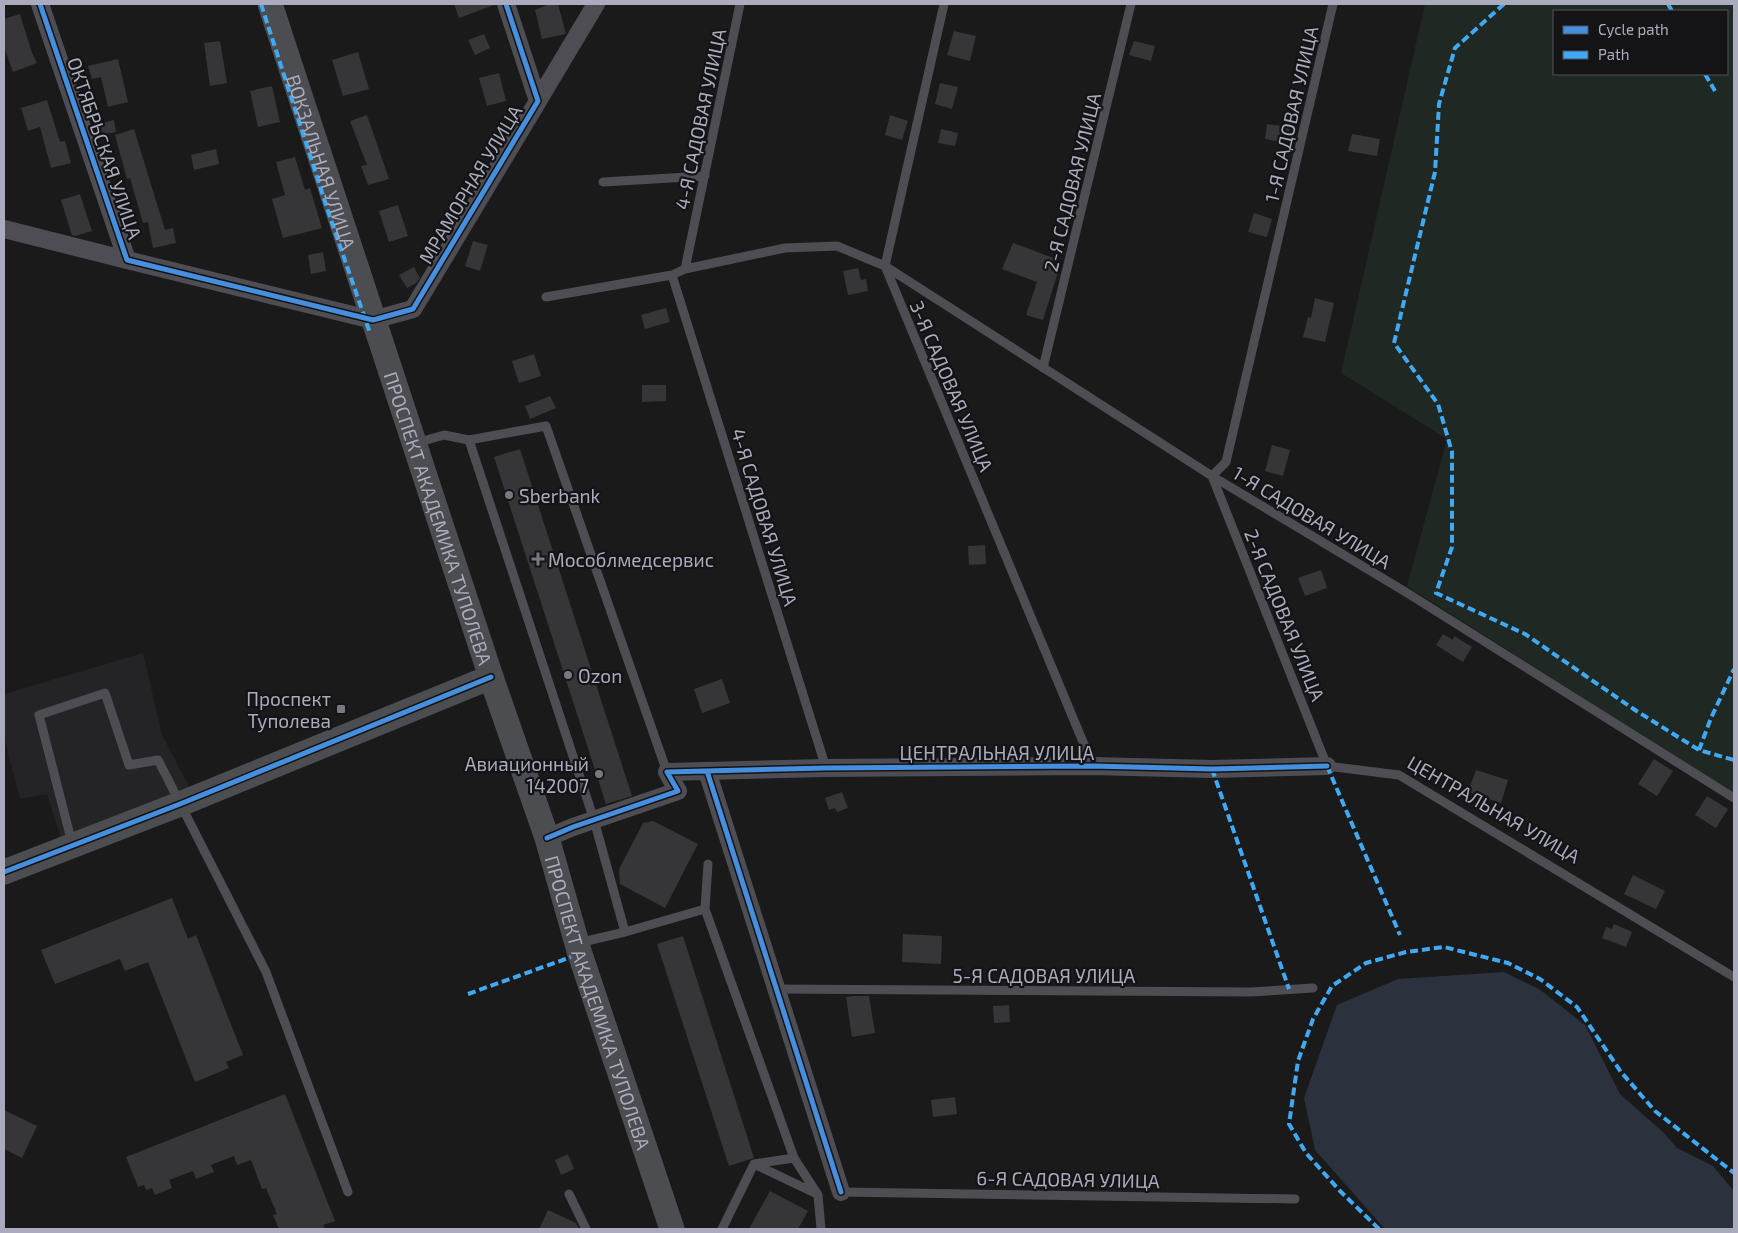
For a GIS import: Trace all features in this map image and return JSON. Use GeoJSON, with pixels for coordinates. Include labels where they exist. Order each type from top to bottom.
{"type":"FeatureCollection","features":[{"type":"Feature","properties":{"kind":"main road","name":"ВОКЗАЛЬНАЯ УЛИЦА"},"geometry":{"type":"LineString","coordinates":[[270,4],[373,320]]}},
{"type":"Feature","properties":{"kind":"main road","name":"ПРОСПЕКТ АКАДЕМИКА ТУПОЛЕВА"},"geometry":{"type":"LineString","coordinates":[[373,320],[491,677],[547,838],[577,943],[672,1229]]}},
{"type":"Feature","properties":{"kind":"main road"},"geometry":{"type":"LineString","coordinates":[[4,872],[180,804],[491,677]]}},
{"type":"Feature","properties":{"kind":"street","name":"ОКТЯБРЬСКАЯ УЛИЦА"},"geometry":{"type":"LineString","coordinates":[[40,4],[127,260],[373,320]]}},
{"type":"Feature","properties":{"kind":"street","name":"МРАМОРНАЯ УЛИЦА"},"geometry":{"type":"LineString","coordinates":[[373,320],[413,309],[538,101],[506,4]]}},
{"type":"Feature","properties":{"kind":"street"},"geometry":{"type":"LineString","coordinates":[[538,101],[596,4]]}},
{"type":"Feature","properties":{"kind":"street"},"geometry":{"type":"LineString","coordinates":[[4,229],[127,260]]}},
{"type":"Feature","properties":{"kind":"street","name":"ЦЕНТРАЛЬНАЯ УЛИЦА"},"geometry":{"type":"LineString","coordinates":[[667,772],[826,768],[1094,766],[1212,769],[1327,766]]}},
{"type":"Feature","properties":{"kind":"street"},"geometry":{"type":"LineString","coordinates":[[707,771],[841,1192]]}},
{"type":"Feature","properties":{"kind":"street"},"geometry":{"type":"LineString","coordinates":[[547,838],[678,791],[667,772]]}},
{"type":"Feature","properties":{"kind":"lane","name":"4-Я САДОВАЯ УЛИЦА"},"geometry":{"type":"LineString","coordinates":[[685,269],[705,176],[737,4]]}},
{"type":"Feature","properties":{"kind":"lane"},"geometry":{"type":"LineString","coordinates":[[885,266],[944,4]]}},
{"type":"Feature","properties":{"kind":"lane","name":"2-Я САДОВАЯ УЛИЦА"},"geometry":{"type":"LineString","coordinates":[[1044,368],[1131,4]]}},
{"type":"Feature","properties":{"kind":"lane","name":"1-Я САДОВАЯ УЛИЦА"},"geometry":{"type":"LineString","coordinates":[[1333,4],[1226,462],[1212,476],[1404,591],[1734,798]]}},
{"type":"Feature","properties":{"kind":"lane"},"geometry":{"type":"LineString","coordinates":[[603,182],[705,176]]}},
{"type":"Feature","properties":{"kind":"lane"},"geometry":{"type":"LineString","coordinates":[[546,297],[672,274],[685,269],[785,248],[837,246],[885,266],[1212,476]]}},
{"type":"Feature","properties":{"kind":"lane","name":"3-Я САДОВАЯ УЛИЦА"},"geometry":{"type":"LineString","coordinates":[[885,266],[1094,766]]}},
{"type":"Feature","properties":{"kind":"lane","name":"4-Я САДОВАЯ УЛИЦА"},"geometry":{"type":"LineString","coordinates":[[672,274],[826,768]]}},
{"type":"Feature","properties":{"kind":"lane"},"geometry":{"type":"LineString","coordinates":[[414,443],[444,434],[469,440],[546,426],[667,772]]}},
{"type":"Feature","properties":{"kind":"lane"},"geometry":{"type":"LineString","coordinates":[[469,440],[594,820],[626,932]]}},
{"type":"Feature","properties":{"kind":"lane","name":"2-Я САДОВАЯ УЛИЦА"},"geometry":{"type":"LineString","coordinates":[[1212,476],[1327,766]]}},
{"type":"Feature","properties":{"kind":"lane"},"geometry":{"type":"LineString","coordinates":[[73,846],[39,716],[105,694],[128,765],[158,760],[266,972],[348,1192]]}},
{"type":"Feature","properties":{"kind":"lane","name":"ЦЕНТРАЛЬНАЯ УЛИЦА"},"geometry":{"type":"LineString","coordinates":[[1327,766],[1399,775],[1734,977]]}},
{"type":"Feature","properties":{"kind":"lane"},"geometry":{"type":"LineString","coordinates":[[708,864],[705,909],[794,1158],[818,1195],[821,1229]]}},
{"type":"Feature","properties":{"kind":"lane"},"geometry":{"type":"LineString","coordinates":[[577,943],[626,932],[705,909]]}},
{"type":"Feature","properties":{"kind":"lane","name":"5-Я САДОВАЯ УЛИЦА"},"geometry":{"type":"LineString","coordinates":[[775,989],[1251,992],[1313,988]]}},
{"type":"Feature","properties":{"kind":"lane"},"geometry":{"type":"LineString","coordinates":[[754,1164],[794,1158]]}},
{"type":"Feature","properties":{"kind":"lane"},"geometry":{"type":"LineString","coordinates":[[754,1164],[818,1195]]}},
{"type":"Feature","properties":{"kind":"lane"},"geometry":{"type":"LineString","coordinates":[[722,1229],[754,1164]]}},
{"type":"Feature","properties":{"kind":"lane","name":"6-Я САДОВАЯ УЛИЦА"},"geometry":{"type":"LineString","coordinates":[[841,1192],[1294,1199]]}},
{"type":"Feature","properties":{"kind":"lane"},"geometry":{"type":"LineString","coordinates":[[569,1194],[586,1229]]}},
{"type":"Feature","properties":{"kind":"shaded area"},"geometry":{"type":"Polygon","coordinates":[[[1425,4],[1734,4],[1734,794],[1407,586],[1447,439],[1341,373],[1425,4]]]}},
{"type":"Feature","properties":{"kind":"shaded area"},"geometry":{"type":"Polygon","coordinates":[[[143,653],[162,735],[190,788],[61,838],[47,794],[20,799],[4,738],[4,694],[143,653]]]}},
{"type":"Feature","properties":{"kind":"water"},"geometry":{"type":"Polygon","coordinates":[[[1504,972],[1539,989],[1585,1025],[1620,1094],[1664,1133],[1677,1148],[1713,1166],[1734,1191],[1734,1229],[1385,1229],[1315,1150],[1304,1098],[1337,1005],[1398,979],[1504,972]]]}},
{"type":"Feature","properties":{"kind":"building"},"geometry":{"type":"Polygon","coordinates":[[[454,4],[494,4],[494,5],[459,18],[454,4]]]}},
{"type":"Feature","properties":{"kind":"building"},"geometry":{"type":"Polygon","coordinates":[[[549,4],[558,4],[566,34],[542,39],[535,10],[549,4]]]}},
{"type":"Feature","properties":{"kind":"building"},"geometry":{"type":"Polygon","coordinates":[[[20,14],[37,63],[13,72],[4,47],[4,19],[20,14]]]}},
{"type":"Feature","properties":{"kind":"building"},"geometry":{"type":"Polygon","coordinates":[[[954,31],[976,36],[970,61],[947,55],[954,31]]]}},
{"type":"Feature","properties":{"kind":"building"},"geometry":{"type":"Polygon","coordinates":[[[484,34],[490,48],[475,55],[468,40],[484,34]]]}},
{"type":"Feature","properties":{"kind":"building"},"geometry":{"type":"Polygon","coordinates":[[[220,41],[227,83],[210,86],[204,43],[220,41]]]}},
{"type":"Feature","properties":{"kind":"building"},"geometry":{"type":"Polygon","coordinates":[[[1134,41],[1155,46],[1151,61],[1129,55],[1134,41]]]}},
{"type":"Feature","properties":{"kind":"building"},"geometry":{"type":"Polygon","coordinates":[[[358,52],[369,89],[343,96],[332,60],[358,52]]]}},
{"type":"Feature","properties":{"kind":"building"},"geometry":{"type":"Polygon","coordinates":[[[118,59],[128,102],[108,107],[101,77],[92,79],[88,66],[118,59]]]}},
{"type":"Feature","properties":{"kind":"building"},"geometry":{"type":"Polygon","coordinates":[[[499,73],[506,101],[487,106],[479,78],[499,73]]]}},
{"type":"Feature","properties":{"kind":"building"},"geometry":{"type":"Polygon","coordinates":[[[940,83],[958,87],[952,109],[935,104],[940,83]]]}},
{"type":"Feature","properties":{"kind":"building"},"geometry":{"type":"Polygon","coordinates":[[[272,86],[280,122],[258,127],[250,91],[272,86]]]}},
{"type":"Feature","properties":{"kind":"building"},"geometry":{"type":"Polygon","coordinates":[[[47,100],[60,142],[65,141],[71,163],[51,168],[40,127],[28,131],[21,108],[47,100]]]}},
{"type":"Feature","properties":{"kind":"building"},"geometry":{"type":"Polygon","coordinates":[[[367,115],[389,179],[368,185],[361,166],[367,165],[350,121],[367,115]]]}},
{"type":"Feature","properties":{"kind":"building"},"geometry":{"type":"Polygon","coordinates":[[[890,115],[908,121],[902,140],[885,135],[890,115]]]}},
{"type":"Feature","properties":{"kind":"building"},"geometry":{"type":"Polygon","coordinates":[[[114,120],[116,132],[101,135],[98,124],[114,120]]]}},
{"type":"Feature","properties":{"kind":"building"},"geometry":{"type":"Polygon","coordinates":[[[1267,124],[1290,127],[1287,143],[1265,139],[1267,124]]]}},
{"type":"Feature","properties":{"kind":"building"},"geometry":{"type":"Polygon","coordinates":[[[134,129],[165,230],[173,228],[176,243],[153,248],[148,222],[143,223],[130,178],[127,179],[115,135],[134,129]]]}},
{"type":"Feature","properties":{"kind":"building"},"geometry":{"type":"Polygon","coordinates":[[[941,129],[958,133],[955,146],[938,143],[941,129]]]}},
{"type":"Feature","properties":{"kind":"building"},"geometry":{"type":"Polygon","coordinates":[[[1352,134],[1380,139],[1377,156],[1348,151],[1352,134]]]}},
{"type":"Feature","properties":{"kind":"building"},"geometry":{"type":"Polygon","coordinates":[[[216,149],[219,164],[194,170],[191,155],[216,149]]]}},
{"type":"Feature","properties":{"kind":"building"},"geometry":{"type":"Polygon","coordinates":[[[295,157],[305,190],[310,188],[322,228],[283,238],[272,199],[285,195],[276,162],[295,157]]]}},
{"type":"Feature","properties":{"kind":"building"},"geometry":{"type":"Polygon","coordinates":[[[80,194],[92,231],[75,236],[72,235],[61,200],[80,194]]]}},
{"type":"Feature","properties":{"kind":"building"},"geometry":{"type":"Polygon","coordinates":[[[398,205],[408,236],[389,242],[379,211],[398,205]]]}},
{"type":"Feature","properties":{"kind":"building"},"geometry":{"type":"Polygon","coordinates":[[[1254,213],[1272,219],[1267,237],[1248,232],[1254,213]]]}},
{"type":"Feature","properties":{"kind":"building"},"geometry":{"type":"Polygon","coordinates":[[[473,241],[488,245],[480,271],[465,266],[473,241]]]}},
{"type":"Feature","properties":{"kind":"building"},"geometry":{"type":"Polygon","coordinates":[[[1013,243],[1056,259],[1051,270],[1058,272],[1043,320],[1026,315],[1037,282],[1002,269],[1013,243]]]}},
{"type":"Feature","properties":{"kind":"building"},"geometry":{"type":"Polygon","coordinates":[[[323,252],[326,271],[311,274],[308,255],[323,252]]]}},
{"type":"Feature","properties":{"kind":"building"},"geometry":{"type":"Polygon","coordinates":[[[414,267],[420,278],[416,283],[407,288],[399,275],[414,267]]]}},
{"type":"Feature","properties":{"kind":"building"},"geometry":{"type":"Polygon","coordinates":[[[858,268],[861,280],[866,279],[868,291],[848,295],[843,271],[858,268]]]}},
{"type":"Feature","properties":{"kind":"building"},"geometry":{"type":"Polygon","coordinates":[[[1315,298],[1334,303],[1325,342],[1303,337],[1308,317],[1311,318],[1315,298]]]}},
{"type":"Feature","properties":{"kind":"building"},"geometry":{"type":"Polygon","coordinates":[[[666,308],[670,322],[645,329],[641,315],[666,308]]]}},
{"type":"Feature","properties":{"kind":"building"},"geometry":{"type":"Polygon","coordinates":[[[534,354],[541,376],[519,383],[512,361],[534,354]]]}},
{"type":"Feature","properties":{"kind":"building"},"geometry":{"type":"Polygon","coordinates":[[[642,385],[666,385],[666,401],[642,402],[642,385]]]}},
{"type":"Feature","properties":{"kind":"building"},"geometry":{"type":"Polygon","coordinates":[[[550,396],[556,408],[530,419],[525,406],[550,396]]]}},
{"type":"Feature","properties":{"kind":"building"},"geometry":{"type":"Polygon","coordinates":[[[1272,445],[1290,450],[1283,476],[1265,471],[1272,445]]]}},
{"type":"Feature","properties":{"kind":"building"},"geometry":{"type":"Polygon","coordinates":[[[520,449],[632,796],[606,804],[494,457],[520,449]]]}},
{"type":"Feature","properties":{"kind":"building"},"geometry":{"type":"Polygon","coordinates":[[[985,545],[986,564],[969,565],[968,546],[985,545]]]}},
{"type":"Feature","properties":{"kind":"building"},"geometry":{"type":"Polygon","coordinates":[[[1321,570],[1327,588],[1305,596],[1298,578],[1321,570]]]}},
{"type":"Feature","properties":{"kind":"building"},"geometry":{"type":"Polygon","coordinates":[[[1443,634],[1453,640],[1454,636],[1472,647],[1463,662],[1436,645],[1443,634]]]}},
{"type":"Feature","properties":{"kind":"building"},"geometry":{"type":"Polygon","coordinates":[[[722,679],[730,703],[702,713],[694,689],[722,679]]]}},
{"type":"Feature","properties":{"kind":"building"},"geometry":{"type":"Polygon","coordinates":[[[1654,759],[1673,771],[1657,796],[1638,784],[1654,759]]]}},
{"type":"Feature","properties":{"kind":"building"},"geometry":{"type":"Polygon","coordinates":[[[1476,770],[1508,780],[1501,803],[1468,792],[1476,770]]]}},
{"type":"Feature","properties":{"kind":"building"},"geometry":{"type":"Polygon","coordinates":[[[842,792],[848,808],[837,812],[835,808],[829,810],[825,798],[842,792]]]}},
{"type":"Feature","properties":{"kind":"building"},"geometry":{"type":"Polygon","coordinates":[[[1707,796],[1728,809],[1716,828],[1695,815],[1707,796]]]}},
{"type":"Feature","properties":{"kind":"building"},"geometry":{"type":"Polygon","coordinates":[[[653,821],[698,844],[665,908],[620,884],[619,869],[643,823],[653,821]]]}},
{"type":"Feature","properties":{"kind":"building"},"geometry":{"type":"Polygon","coordinates":[[[1633,875],[1665,891],[1656,909],[1624,894],[1633,875]]]}},
{"type":"Feature","properties":{"kind":"building"},"geometry":{"type":"Polygon","coordinates":[[[172,898],[188,939],[196,935],[243,1055],[226,1062],[229,1068],[195,1082],[148,962],[125,971],[120,959],[55,984],[41,950],[172,898]]]}},
{"type":"Feature","properties":{"kind":"building"},"geometry":{"type":"Polygon","coordinates":[[[1614,924],[1632,932],[1626,947],[1602,938],[1606,927],[1612,929],[1614,924]]]}},
{"type":"Feature","properties":{"kind":"building"},"geometry":{"type":"Polygon","coordinates":[[[903,934],[942,936],[941,964],[902,962],[903,934]]]}},
{"type":"Feature","properties":{"kind":"building"},"geometry":{"type":"Polygon","coordinates":[[[683,936],[754,1158],[729,1166],[657,944],[683,936]]]}},
{"type":"Feature","properties":{"kind":"building"},"geometry":{"type":"Polygon","coordinates":[[[869,996],[875,1033],[852,1037],[846,997],[869,996]]]}},
{"type":"Feature","properties":{"kind":"building"},"geometry":{"type":"Polygon","coordinates":[[[1009,1005],[1010,1022],[994,1023],[993,1006],[1009,1005]]]}},
{"type":"Feature","properties":{"kind":"building"},"geometry":{"type":"Polygon","coordinates":[[[285,1094],[335,1221],[323,1225],[325,1229],[279,1229],[273,1215],[277,1214],[266,1188],[262,1189],[251,1160],[237,1165],[234,1156],[211,1165],[214,1172],[196,1179],[193,1171],[169,1180],[172,1188],[155,1195],[152,1188],[146,1190],[144,1185],[138,1187],[126,1157],[285,1094]]]}},
{"type":"Feature","properties":{"kind":"building"},"geometry":{"type":"Polygon","coordinates":[[[955,1097],[957,1114],[933,1117],[931,1100],[955,1097]]]}},
{"type":"Feature","properties":{"kind":"building"},"geometry":{"type":"Polygon","coordinates":[[[4,1110],[37,1126],[22,1158],[4,1149],[4,1110]]]}},
{"type":"Feature","properties":{"kind":"building"},"geometry":{"type":"Polygon","coordinates":[[[568,1154],[574,1169],[561,1175],[555,1160],[568,1154]]]}},
{"type":"Feature","properties":{"kind":"building"},"geometry":{"type":"Polygon","coordinates":[[[770,1191],[808,1211],[798,1229],[749,1229],[770,1191]]]}},
{"type":"Feature","properties":{"kind":"building"},"geometry":{"type":"Polygon","coordinates":[[[548,1210],[576,1223],[579,1229],[539,1229],[548,1210]]]}},
{"type":"Feature","properties":{"kind":"marked path"},"geometry":{"type":"LineString","coordinates":[[261,4],[370,333]]}},
{"type":"Feature","properties":{"kind":"marked path"},"geometry":{"type":"LineString","coordinates":[[1504,4],[1455,48],[1439,104],[1435,172],[1394,343],[1438,404],[1452,452],[1452,547],[1436,593],[1525,634],[1635,710],[1699,750],[1734,760]]}},
{"type":"Feature","properties":{"kind":"marked path"},"geometry":{"type":"LineString","coordinates":[[1668,4],[1671,10]]}},
{"type":"Feature","properties":{"kind":"marked path"},"geometry":{"type":"LineString","coordinates":[[1706,75],[1715,91]]}},
{"type":"Feature","properties":{"kind":"marked path"},"geometry":{"type":"LineString","coordinates":[[1699,750],[1711,718],[1734,669]]}},
{"type":"Feature","properties":{"kind":"marked path"},"geometry":{"type":"LineString","coordinates":[[1327,766],[1400,935]]}},
{"type":"Feature","properties":{"kind":"marked path"},"geometry":{"type":"LineString","coordinates":[[1212,769],[1289,989]]}},
{"type":"Feature","properties":{"kind":"marked path"},"geometry":{"type":"LineString","coordinates":[[1379,1229],[1340,1191],[1306,1153],[1289,1124],[1298,1061],[1313,1019],[1332,986],[1366,963],[1406,952],[1444,947],[1508,963],[1540,979],[1577,1007],[1621,1072],[1655,1111],[1734,1173]]}},
{"type":"Feature","properties":{"kind":"marked path"},"geometry":{"type":"LineString","coordinates":[[468,994],[571,957]]}},
{"type":"Feature","properties":{"kind":"cycle path"},"geometry":{"type":"LineString","coordinates":[[40,4],[127,260],[373,320],[413,309],[538,101],[506,4]]}},
{"type":"Feature","properties":{"kind":"cycle path"},"geometry":{"type":"LineString","coordinates":[[4,872],[180,804],[491,677]]}},
{"type":"Feature","properties":{"kind":"cycle path"},"geometry":{"type":"LineString","coordinates":[[547,838],[573,827],[678,791],[667,772],[826,768],[1093,766],[1212,769],[1327,766]]}},
{"type":"Feature","properties":{"kind":"cycle path"},"geometry":{"type":"LineString","coordinates":[[707,771],[841,1192]]}},
{"type":"Feature","properties":{"kind":"place","name":"Sberbank"},"geometry":{"type":"Point","coordinates":[509,495]}},
{"type":"Feature","properties":{"kind":"place","name":"Мособлмедсервис"},"geometry":{"type":"Point","coordinates":[538,559]}},
{"type":"Feature","properties":{"kind":"place","name":"Ozon"},"geometry":{"type":"Point","coordinates":[568,675]}},
{"type":"Feature","properties":{"kind":"place","name":"Проспект Туполева"},"geometry":{"type":"Point","coordinates":[341,709]}},
{"type":"Feature","properties":{"kind":"place","name":"Авиационный 142007"},"geometry":{"type":"Point","coordinates":[599,774]}}]}
